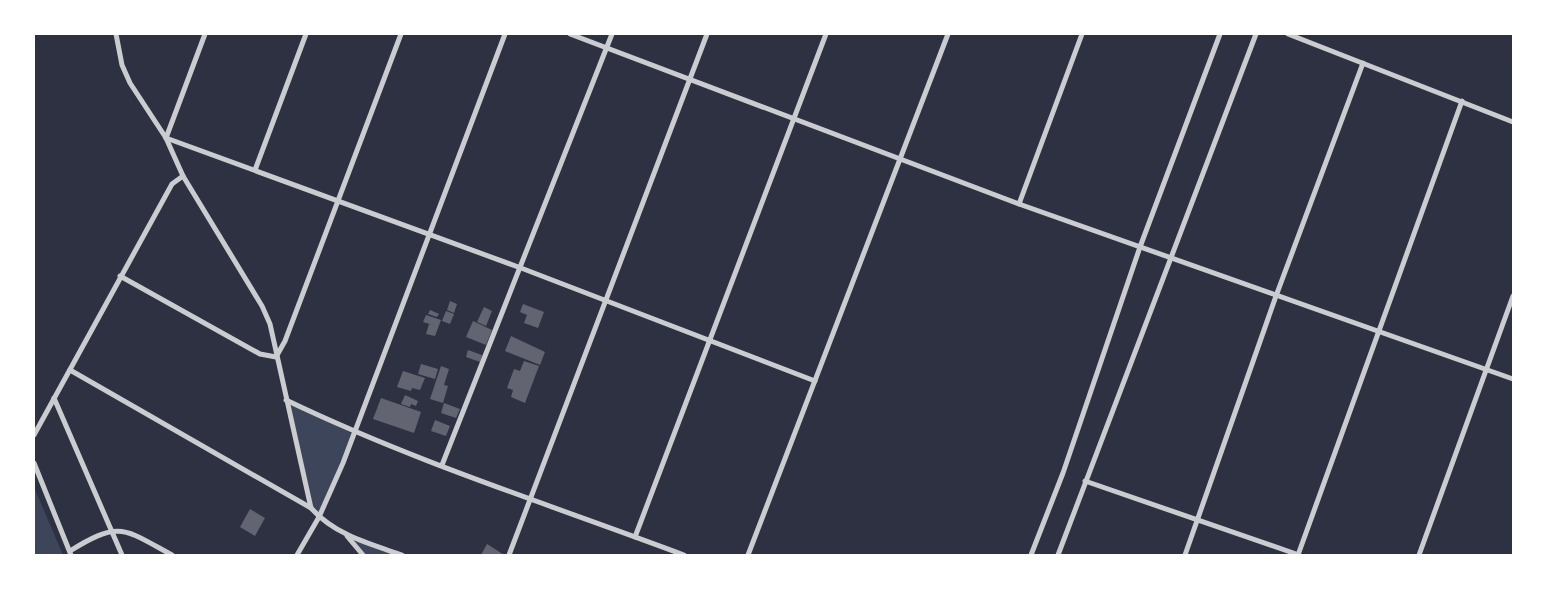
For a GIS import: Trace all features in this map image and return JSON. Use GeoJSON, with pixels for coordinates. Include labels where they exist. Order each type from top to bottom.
{"type":"FeatureCollection","features":[{"type":"Feature","properties":{"kind":"street"},"geometry":{"type":"LineString","coordinates":[[116,34],[122,65],[130,83],[166,138],[183,176],[262,306],[270,324],[312,508]]}},
{"type":"Feature","properties":{"kind":"street"},"geometry":{"type":"LineString","coordinates":[[166,138],[206,34]]}},
{"type":"Feature","properties":{"kind":"street"},"geometry":{"type":"LineString","coordinates":[[255,170],[306,34]]}},
{"type":"Feature","properties":{"kind":"street"},"geometry":{"type":"LineString","coordinates":[[276,357],[286,341],[337,201],[402,34]]}},
{"type":"Feature","properties":{"kind":"street"},"geometry":{"type":"LineString","coordinates":[[297,555],[319,517],[355,433],[505,34]]}},
{"type":"Feature","properties":{"kind":"street"},"geometry":{"type":"LineString","coordinates":[[570,34],[1019,204],[1380,334],[1513,379]]}},
{"type":"Feature","properties":{"kind":"street"},"geometry":{"type":"LineString","coordinates":[[442,465],[612,34]]}},
{"type":"Feature","properties":{"kind":"street"},"geometry":{"type":"LineString","coordinates":[[509,555],[607,302],[707,34]]}},
{"type":"Feature","properties":{"kind":"street"},"geometry":{"type":"LineString","coordinates":[[635,537],[826,34]]}},
{"type":"Feature","properties":{"kind":"street"},"geometry":{"type":"LineString","coordinates":[[748,555],[948,34]]}},
{"type":"Feature","properties":{"kind":"street"},"geometry":{"type":"LineString","coordinates":[[1019,204],[1082,34]]}},
{"type":"Feature","properties":{"kind":"street"},"geometry":{"type":"LineString","coordinates":[[1031,555],[1063,473],[1140,248],[1220,34]]}},
{"type":"Feature","properties":{"kind":"street"},"geometry":{"type":"LineString","coordinates":[[1058,555],[1169,258],[1256,34]]}},
{"type":"Feature","properties":{"kind":"street"},"geometry":{"type":"LineString","coordinates":[[1288,34],[1513,122]]}},
{"type":"Feature","properties":{"kind":"street"},"geometry":{"type":"LineString","coordinates":[[1185,555],[1276,296],[1363,63]]}},
{"type":"Feature","properties":{"kind":"street"},"geometry":{"type":"LineString","coordinates":[[1085,481],[1298,555],[1380,334],[1462,102]]}},
{"type":"Feature","properties":{"kind":"street"},"geometry":{"type":"LineString","coordinates":[[166,138],[521,268],[815,380]]}},
{"type":"Feature","properties":{"kind":"street"},"geometry":{"type":"LineString","coordinates":[[34,435],[172,184],[183,176]]}},
{"type":"Feature","properties":{"kind":"street"},"geometry":{"type":"LineString","coordinates":[[120,276],[260,354],[276,357]]}},
{"type":"Feature","properties":{"kind":"street"},"geometry":{"type":"LineString","coordinates":[[1419,555],[1513,296]]}},
{"type":"Feature","properties":{"kind":"street"},"geometry":{"type":"LineString","coordinates":[[70,370],[312,508],[319,517],[346,535],[402,555]]}},
{"type":"Feature","properties":{"kind":"street"},"geometry":{"type":"LineString","coordinates":[[54,398],[122,555]]}},
{"type":"Feature","properties":{"kind":"street"},"geometry":{"type":"LineString","coordinates":[[286,400],[355,433],[530,500],[684,555]]}},
{"type":"Feature","properties":{"kind":"street"},"geometry":{"type":"LineString","coordinates":[[34,463],[71,553],[112,530],[128,531],[172,555]]}},
{"type":"Feature","properties":{"kind":"street"},"geometry":{"type":"LineString","coordinates":[[346,535],[363,555]]}},
{"type":"Feature","properties":{"kind":"shaded area"},"geometry":{"type":"Polygon","coordinates":[[[288,402],[353,434],[319,516],[312,508],[288,402]]]}},
{"type":"Feature","properties":{"kind":"shaded area"},"geometry":{"type":"Polygon","coordinates":[[[34,487],[63,555],[34,555],[34,487]]]}},
{"type":"Feature","properties":{"kind":"shaded area"},"geometry":{"type":"Polygon","coordinates":[[[348,536],[399,555],[364,555],[348,536]]]}},
{"type":"Feature","properties":{"kind":"building"},"geometry":{"type":"Polygon","coordinates":[[[450,301],[457,304],[454,313],[447,310],[450,301]]]}},
{"type":"Feature","properties":{"kind":"building"},"geometry":{"type":"Polygon","coordinates":[[[523,304],[544,312],[538,328],[524,323],[527,315],[520,312],[523,304]]]}},
{"type":"Feature","properties":{"kind":"building"},"geometry":{"type":"Polygon","coordinates":[[[484,307],[492,311],[486,326],[477,322],[484,307]]]}},
{"type":"Feature","properties":{"kind":"building"},"geometry":{"type":"Polygon","coordinates":[[[430,310],[439,314],[437,317],[428,314],[430,310]]]}},
{"type":"Feature","properties":{"kind":"building"},"geometry":{"type":"Polygon","coordinates":[[[446,311],[454,314],[450,324],[442,321],[446,311]]]}},
{"type":"Feature","properties":{"kind":"building"},"geometry":{"type":"Polygon","coordinates":[[[426,315],[441,320],[435,336],[426,334],[429,324],[436,326],[423,322],[426,315]]]}},
{"type":"Feature","properties":{"kind":"building"},"geometry":{"type":"Polygon","coordinates":[[[473,321],[492,330],[486,345],[466,337],[473,321]]]}},
{"type":"Feature","properties":{"kind":"building"},"geometry":{"type":"Polygon","coordinates":[[[511,336],[545,352],[540,365],[505,351],[511,336]]]}},
{"type":"Feature","properties":{"kind":"building"},"geometry":{"type":"Polygon","coordinates":[[[468,350],[482,355],[480,362],[466,357],[468,350]]]}},
{"type":"Feature","properties":{"kind":"building"},"geometry":{"type":"Polygon","coordinates":[[[524,361],[539,366],[525,403],[511,397],[513,390],[507,388],[514,369],[520,371],[524,361]]]}},
{"type":"Feature","properties":{"kind":"building"},"geometry":{"type":"Polygon","coordinates":[[[421,364],[438,369],[435,379],[418,374],[421,364]]]}},
{"type":"Feature","properties":{"kind":"building"},"geometry":{"type":"Polygon","coordinates":[[[441,366],[449,369],[444,385],[448,386],[443,403],[430,399],[441,366]]]}},
{"type":"Feature","properties":{"kind":"building"},"geometry":{"type":"Polygon","coordinates":[[[403,371],[425,378],[420,390],[412,388],[411,391],[397,387],[403,371]]]}},
{"type":"Feature","properties":{"kind":"building"},"geometry":{"type":"Polygon","coordinates":[[[405,395],[418,401],[416,406],[411,404],[410,407],[401,404],[405,395]]]}},
{"type":"Feature","properties":{"kind":"building"},"geometry":{"type":"Polygon","coordinates":[[[381,398],[421,412],[414,433],[373,419],[381,398]]]}},
{"type":"Feature","properties":{"kind":"building"},"geometry":{"type":"Polygon","coordinates":[[[444,403],[460,409],[456,418],[441,413],[444,403]]]}},
{"type":"Feature","properties":{"kind":"building"},"geometry":{"type":"Polygon","coordinates":[[[435,420],[450,426],[446,436],[431,431],[435,420]]]}},
{"type":"Feature","properties":{"kind":"building"},"geometry":{"type":"Polygon","coordinates":[[[250,509],[265,518],[255,536],[240,527],[250,509]]]}},
{"type":"Feature","properties":{"kind":"building"},"geometry":{"type":"Polygon","coordinates":[[[487,544],[495,549],[504,555],[481,555],[487,544]]]}}]}
